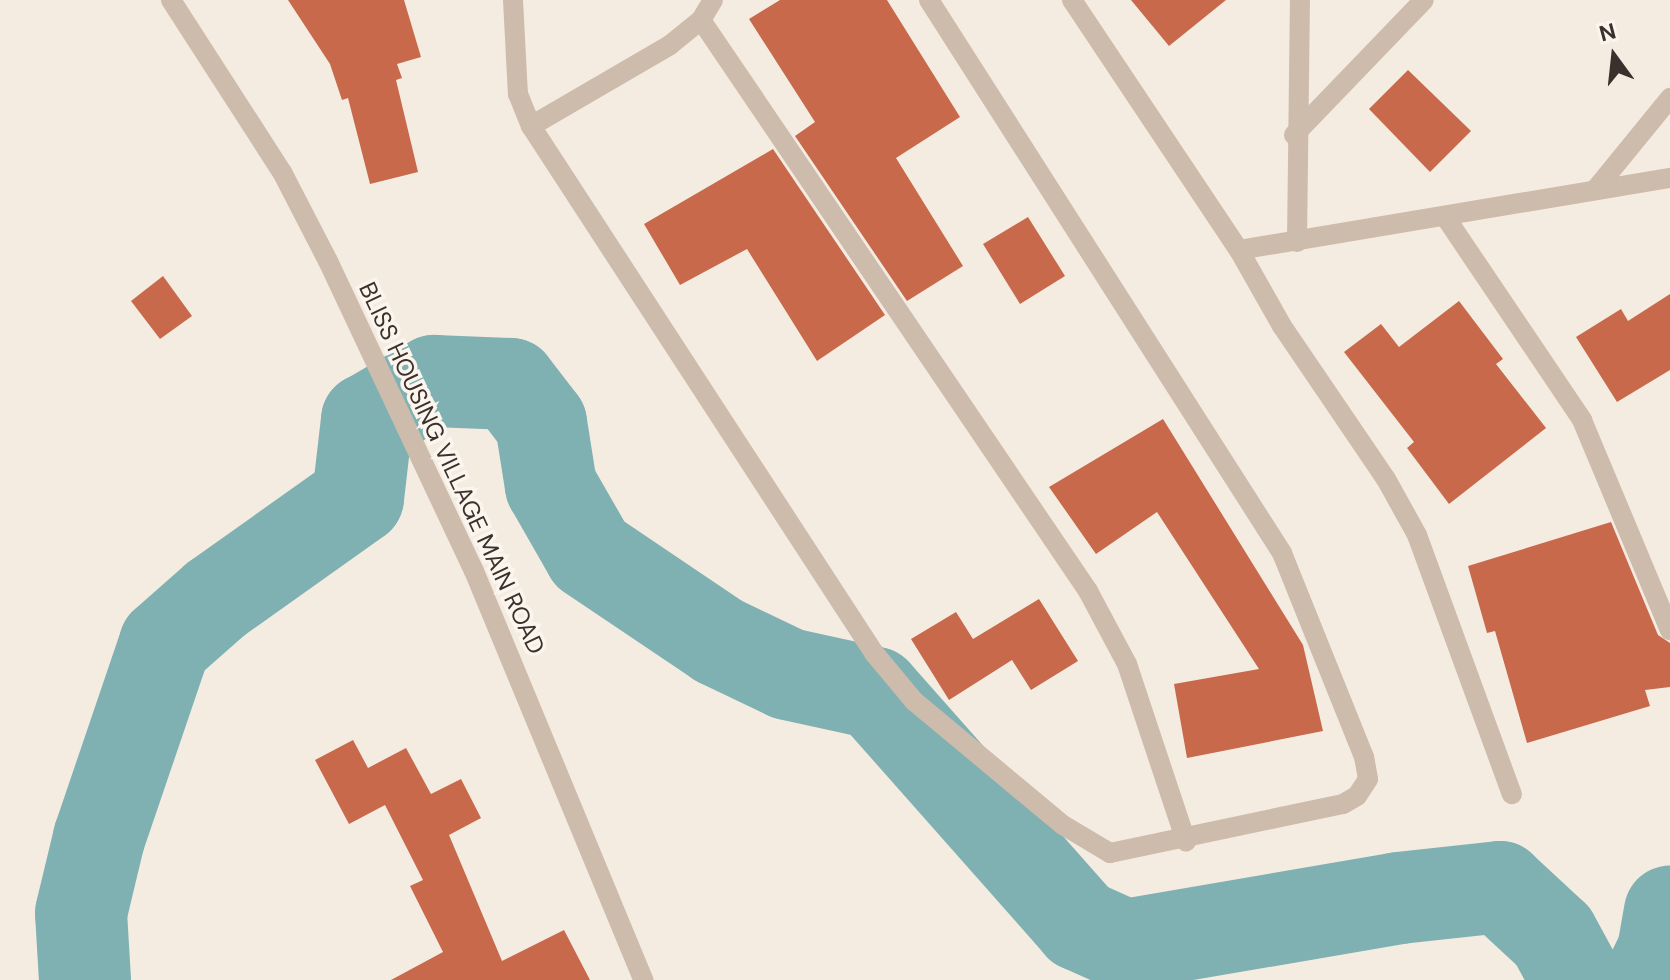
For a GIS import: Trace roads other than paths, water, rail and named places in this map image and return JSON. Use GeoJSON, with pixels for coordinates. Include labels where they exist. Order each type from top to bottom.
{"type":"FeatureCollection","features":[{"type":"Feature","properties":{"kind":"street","name":"BLISS HOUSING VILLAGE MAIN ROAD"},"geometry":{"type":"LineString","coordinates":[[171,0],[282,172],[372,351],[402,425],[474,571],[643,980]]}},
{"type":"Feature","properties":{"kind":"street"},"geometry":{"type":"LineString","coordinates":[[513,0],[518,94],[531,126],[874,653],[914,701],[1094,846],[1126,853],[1343,804],[1357,796],[1368,779],[1364,757],[1282,553],[929,0]]}},
{"type":"Feature","properties":{"kind":"street"},"geometry":{"type":"LineString","coordinates":[[531,126],[670,45],[701,20],[713,0]]}},
{"type":"Feature","properties":{"kind":"street"},"geometry":{"type":"LineString","coordinates":[[1072,0],[1239,250],[1282,326],[1386,479],[1417,535],[1512,794]]}},
{"type":"Feature","properties":{"kind":"street"},"geometry":{"type":"LineString","coordinates":[[1297,242],[1294,135],[1300,0]]}},
{"type":"Feature","properties":{"kind":"street"},"geometry":{"type":"LineString","coordinates":[[1294,135],[1424,0]]}},
{"type":"Feature","properties":{"kind":"street"},"geometry":{"type":"LineString","coordinates":[[701,20],[1088,591],[1127,664],[1186,841]]}},
{"type":"Feature","properties":{"kind":"street"},"geometry":{"type":"LineString","coordinates":[[1595,190],[1670,98]]}},
{"type":"Feature","properties":{"kind":"street"},"geometry":{"type":"LineString","coordinates":[[1239,250],[1446,218],[1670,178]]}},
{"type":"Feature","properties":{"kind":"street"},"geometry":{"type":"LineString","coordinates":[[1446,218],[1582,420],[1670,630]]}},
{"type":"Feature","properties":{"kind":"waterway"},"geometry":{"type":"LineString","coordinates":[[85,980],[81,913],[99,838],[165,644],[216,599],[358,498],[367,420],[434,381],[511,384],[541,423],[551,486],[590,554],[719,641],[788,674],[875,693],[1080,925],[1125,945],[1399,898],[1500,887],[1553,936],[1577,980]]}},
{"type":"Feature","properties":{"kind":"waterway"},"geometry":{"type":"LineString","coordinates":[[1649,980],[1663,951],[1670,912]]}}]}
